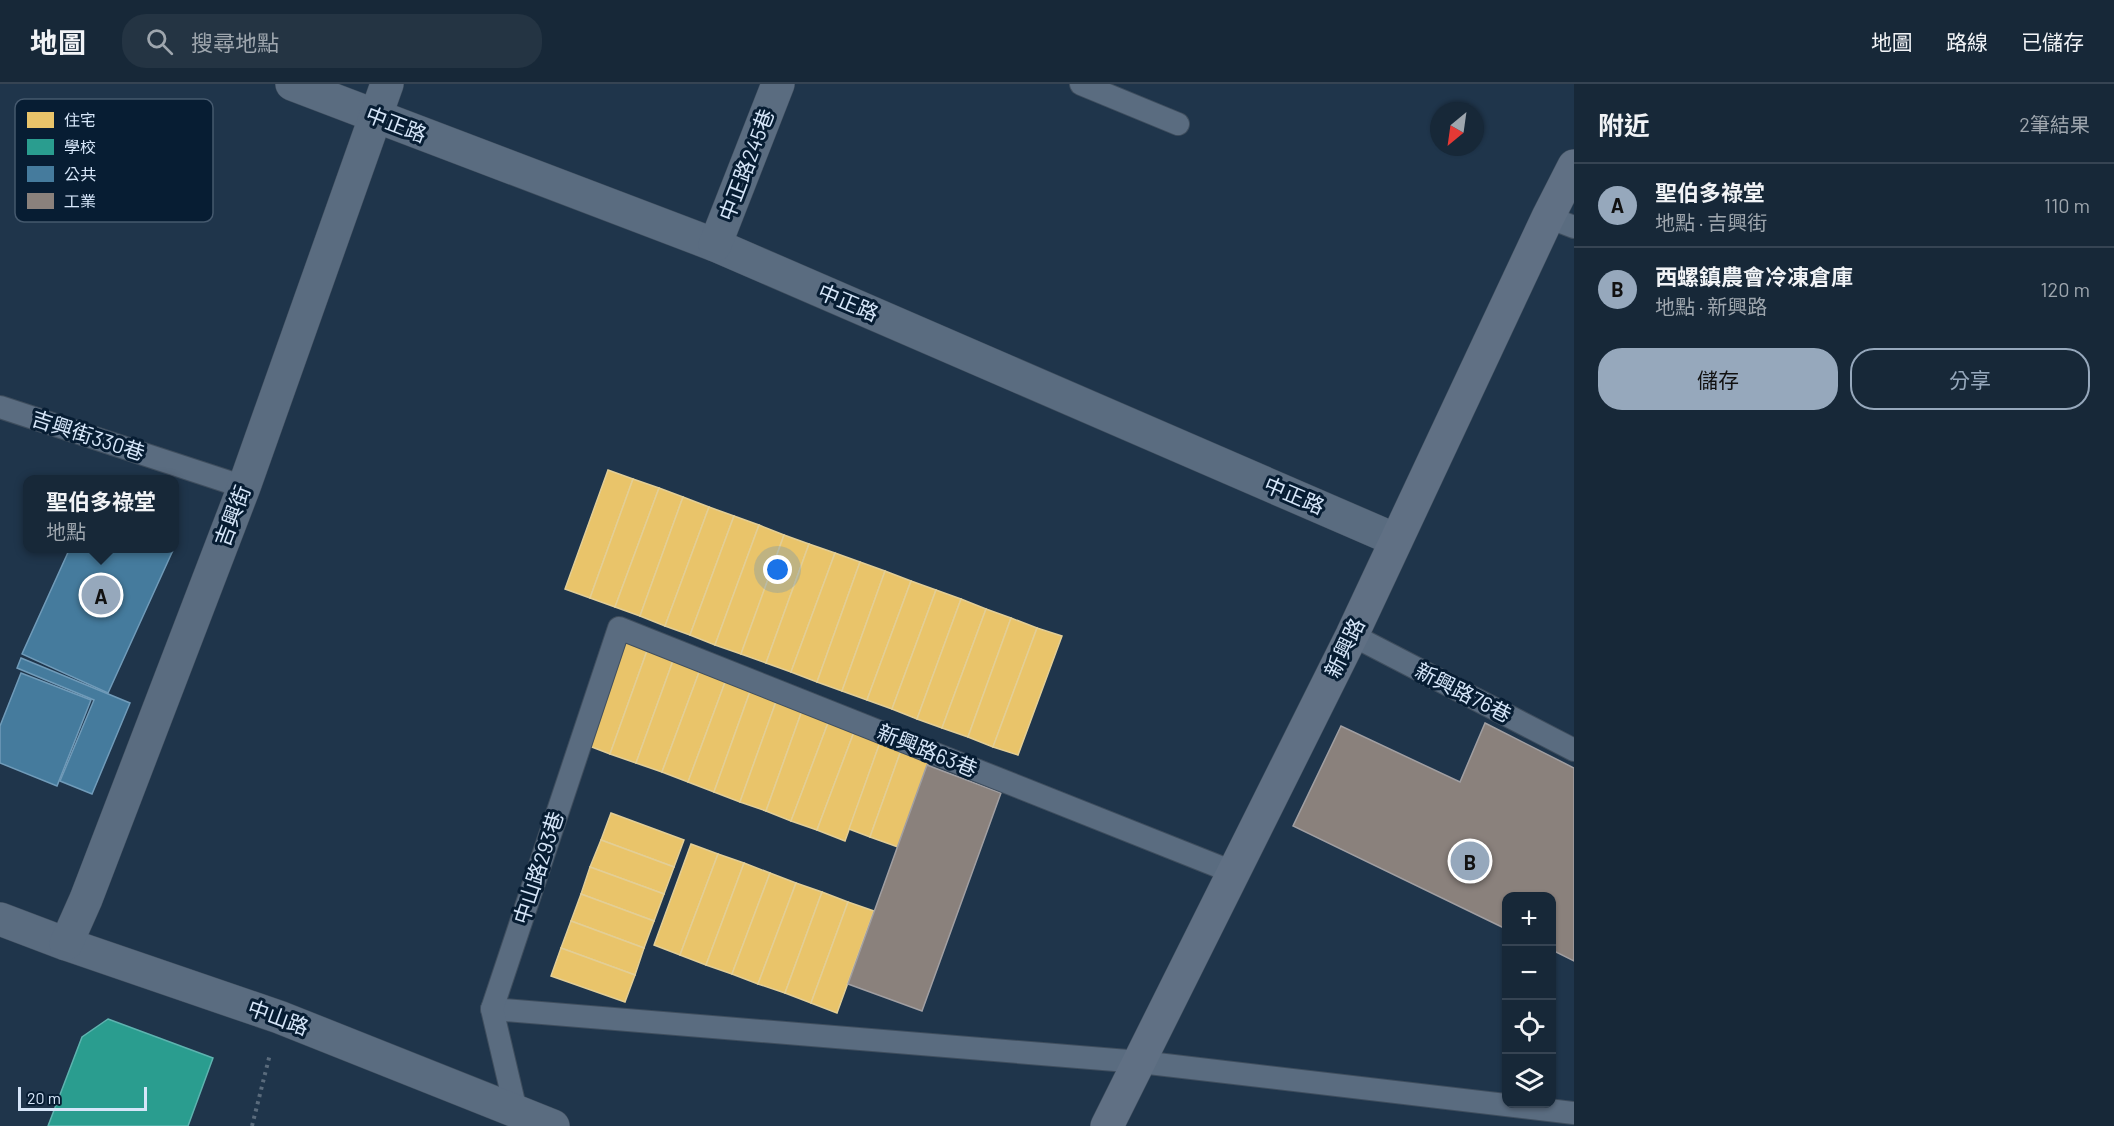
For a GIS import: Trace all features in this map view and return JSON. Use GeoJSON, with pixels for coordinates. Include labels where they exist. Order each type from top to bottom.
{"type":"FeatureCollection","features":[{"type":"Feature","properties":{"kind":"street","name":"中正路"},"geometry":{"type":"LineString","coordinates":[[292,84],[715,245],[1396,540]]}},
{"type":"Feature","properties":{"kind":"street","name":"吉興街"},"geometry":{"type":"LineString","coordinates":[[66,944],[86,899],[244,487],[387,84]]}},
{"type":"Feature","properties":{"kind":"street","name":"中正路245巷"},"geometry":{"type":"LineString","coordinates":[[715,245],[778,84]]}},
{"type":"Feature","properties":{"kind":"street","name":"新興路"},"geometry":{"type":"LineString","coordinates":[[1107,1126],[1235,873],[1396,540],[1561,222],[1574,166]]}},
{"type":"Feature","properties":{"kind":"street","name":"中山路"},"geometry":{"type":"LineString","coordinates":[[0,919],[279,1017],[513,1119],[553,1126]]}},
{"type":"Feature","properties":{"kind":"lane"},"geometry":{"type":"LineString","coordinates":[[1081,84],[1178,124]]}},
{"type":"Feature","properties":{"kind":"lane","name":"吉興街330巷"},"geometry":{"type":"LineString","coordinates":[[0,407],[244,487]]}},
{"type":"Feature","properties":{"kind":"lane","name":"新興路63巷"},"geometry":{"type":"LineString","coordinates":[[619,628],[1235,873]]}},
{"type":"Feature","properties":{"kind":"lane","name":"中山路293巷"},"geometry":{"type":"LineString","coordinates":[[492,1010],[619,628]]}},
{"type":"Feature","properties":{"kind":"lane","name":"新興路76巷"},"geometry":{"type":"LineString","coordinates":[[1352,635],[1574,750]]}},
{"type":"Feature","properties":{"kind":"lane"},"geometry":{"type":"LineString","coordinates":[[513,1119],[492,1010],[1140,1062],[1574,1113]]}},
{"type":"Feature","properties":{"kind":"path"},"geometry":{"type":"LineString","coordinates":[[252,1126],[279,1017]]}},
{"type":"Feature","properties":{"kind":"building: 住宅"},"geometry":{"type":"Polygon","coordinates":[[[608,470],[633,479],[590,598],[565,589],[608,470]]]}},
{"type":"Feature","properties":{"kind":"building: 住宅"},"geometry":{"type":"Polygon","coordinates":[[[633,479],[659,488],[615,607],[590,598],[633,479]]]}},
{"type":"Feature","properties":{"kind":"building: 住宅"},"geometry":{"type":"Polygon","coordinates":[[[659,488],[683,497],[640,616],[615,607],[659,488]]]}},
{"type":"Feature","properties":{"kind":"building: 住宅"},"geometry":{"type":"Polygon","coordinates":[[[683,497],[709,507],[665,626],[640,616],[683,497]]]}},
{"type":"Feature","properties":{"kind":"building: 住宅"},"geometry":{"type":"Polygon","coordinates":[[[709,507],[734,516],[690,635],[665,626],[709,507]]]}},
{"type":"Feature","properties":{"kind":"building: 住宅"},"geometry":{"type":"Polygon","coordinates":[[[734,516],[759,525],[715,645],[690,635],[734,516]]]}},
{"type":"Feature","properties":{"kind":"building: 住宅"},"geometry":{"type":"Polygon","coordinates":[[[759,525],[784,535],[741,654],[715,645],[759,525]]]}},
{"type":"Feature","properties":{"kind":"building: 住宅"},"geometry":{"type":"Polygon","coordinates":[[[784,535],[809,544],[766,663],[741,654],[784,535]]]}},
{"type":"Feature","properties":{"kind":"building: 住宅"},"geometry":{"type":"Polygon","coordinates":[[[809,544],[835,553],[791,672],[766,663],[809,544]]]}},
{"type":"Feature","properties":{"kind":"building: 住宅"},"geometry":{"type":"Polygon","coordinates":[[[835,553],[860,562],[817,682],[791,672],[835,553]]]}},
{"type":"Feature","properties":{"kind":"building: 住宅"},"geometry":{"type":"Polygon","coordinates":[[[860,562],[885,571],[842,691],[817,682],[860,562]]]}},
{"type":"Feature","properties":{"kind":"building: 住宅"},"geometry":{"type":"Polygon","coordinates":[[[885,571],[911,581],[867,700],[842,691],[885,571]]]}},
{"type":"Feature","properties":{"kind":"building: 住宅"},"geometry":{"type":"Polygon","coordinates":[[[911,581],[936,590],[892,709],[867,700],[911,581]]]}},
{"type":"Feature","properties":{"kind":"building: 住宅"},"geometry":{"type":"Polygon","coordinates":[[[936,590],[961,599],[917,719],[892,709],[936,590]]]}},
{"type":"Feature","properties":{"kind":"building: 住宅"},"geometry":{"type":"Polygon","coordinates":[[[961,599],[986,609],[942,728],[917,719],[961,599]]]}},
{"type":"Feature","properties":{"kind":"building: 住宅"},"geometry":{"type":"Polygon","coordinates":[[[986,609],[1011,618],[968,737],[942,728],[986,609]]]}},
{"type":"Feature","properties":{"kind":"building: 住宅"},"geometry":{"type":"Polygon","coordinates":[[[1011,618],[1037,628],[993,747],[968,737],[1011,618]]]}},
{"type":"Feature","properties":{"kind":"building: 住宅"},"geometry":{"type":"Polygon","coordinates":[[[1037,628],[1062,636],[1018,755],[993,747],[1037,628]]]}},
{"type":"Feature","properties":{"kind":"building: 住宅"},"geometry":{"type":"Polygon","coordinates":[[[622,638],[648,648],[610,754],[584,744],[622,638]]]}},
{"type":"Feature","properties":{"kind":"building: 住宅"},"geometry":{"type":"Polygon","coordinates":[[[648,648],[674,658],[636,763],[610,754],[648,648]]]}},
{"type":"Feature","properties":{"kind":"building: 住宅"},"geometry":{"type":"Polygon","coordinates":[[[674,658],[701,667],[662,772],[636,763],[674,658]]]}},
{"type":"Feature","properties":{"kind":"building: 住宅"},"geometry":{"type":"Polygon","coordinates":[[[701,667],[727,677],[688,782],[662,772],[701,667]]]}},
{"type":"Feature","properties":{"kind":"building: 住宅"},"geometry":{"type":"Polygon","coordinates":[[[727,677],[752,686],[714,792],[688,782],[727,677]]]}},
{"type":"Feature","properties":{"kind":"building: 住宅"},"geometry":{"type":"Polygon","coordinates":[[[752,686],[778,696],[740,802],[714,792],[752,686]]]}},
{"type":"Feature","properties":{"kind":"building: 住宅"},"geometry":{"type":"Polygon","coordinates":[[[778,696],[804,705],[766,811],[740,802],[778,696]]]}},
{"type":"Feature","properties":{"kind":"building: 住宅"},"geometry":{"type":"Polygon","coordinates":[[[804,705],[831,715],[791,821],[766,811],[804,705]]]}},
{"type":"Feature","properties":{"kind":"building: 住宅"},"geometry":{"type":"Polygon","coordinates":[[[831,715],[857,724],[817,830],[791,821],[831,715]]]}},
{"type":"Feature","properties":{"kind":"building: 住宅"},"geometry":{"type":"Polygon","coordinates":[[[857,724],[883,734],[845,841],[817,830],[857,724]]]}},
{"type":"Feature","properties":{"kind":"building: 住宅"},"geometry":{"type":"Polygon","coordinates":[[[883,734],[904,742],[870,837],[849,829],[883,734]]]}},
{"type":"Feature","properties":{"kind":"building: 住宅"},"geometry":{"type":"Polygon","coordinates":[[[904,742],[932,753],[898,847],[870,837],[904,742]]]}},
{"type":"Feature","properties":{"kind":"building: 住宅"},"geometry":{"type":"Polygon","coordinates":[[[611,813],[684,840],[674,867],[601,840],[611,813]]]}},
{"type":"Feature","properties":{"kind":"building: 住宅"},"geometry":{"type":"Polygon","coordinates":[[[601,840],[674,867],[664,894],[590,867],[601,840]]]}},
{"type":"Feature","properties":{"kind":"building: 住宅"},"geometry":{"type":"Polygon","coordinates":[[[691,844],[718,854],[680,955],[654,945],[691,844]]]}},
{"type":"Feature","properties":{"kind":"building: 住宅"},"geometry":{"type":"Polygon","coordinates":[[[718,854],[744,863],[706,965],[680,955],[718,854]]]}},
{"type":"Feature","properties":{"kind":"building: 住宅"},"geometry":{"type":"Polygon","coordinates":[[[744,863],[770,873],[732,974],[706,965],[744,863]]]}},
{"type":"Feature","properties":{"kind":"building: 住宅"},"geometry":{"type":"Polygon","coordinates":[[[590,867],[664,894],[654,921],[581,894],[590,867]]]}},
{"type":"Feature","properties":{"kind":"building: 住宅"},"geometry":{"type":"Polygon","coordinates":[[[770,873],[796,883],[758,984],[732,974],[770,873]]]}},
{"type":"Feature","properties":{"kind":"building: 住宅"},"geometry":{"type":"Polygon","coordinates":[[[796,883],[822,892],[785,993],[758,984],[796,883]]]}},
{"type":"Feature","properties":{"kind":"building: 住宅"},"geometry":{"type":"Polygon","coordinates":[[[822,892],[848,902],[811,1003],[785,993],[822,892]]]}},
{"type":"Feature","properties":{"kind":"building: 住宅"},"geometry":{"type":"Polygon","coordinates":[[[581,894],[654,921],[644,948],[571,921],[581,894]]]}},
{"type":"Feature","properties":{"kind":"building: 住宅"},"geometry":{"type":"Polygon","coordinates":[[[848,902],[874,911],[837,1013],[811,1003],[848,902]]]}},
{"type":"Feature","properties":{"kind":"building: 住宅"},"geometry":{"type":"Polygon","coordinates":[[[571,921],[644,948],[635,975],[561,948],[571,921]]]}},
{"type":"Feature","properties":{"kind":"building: 住宅"},"geometry":{"type":"Polygon","coordinates":[[[561,948],[635,975],[625,1002],[551,976],[561,948]]]}},
{"type":"Feature","properties":{"kind":"building: 學校"},"geometry":{"type":"Polygon","coordinates":[[[108,1019],[213,1058],[188,1126],[48,1126],[82,1037],[108,1019]]]}},
{"type":"Feature","properties":{"kind":"building: 公共"},"geometry":{"type":"Polygon","coordinates":[[[68,553],[172,553],[108,693],[22,654],[68,553]]]}},
{"type":"Feature","properties":{"kind":"building: 公共"},"geometry":{"type":"Polygon","coordinates":[[[21,658],[130,703],[92,794],[60,781],[94,700],[17,668],[21,658]]]}},
{"type":"Feature","properties":{"kind":"building: 公共"},"geometry":{"type":"Polygon","coordinates":[[[21,673],[91,700],[57,786],[0,763],[0,726],[21,673]]]}},
{"type":"Feature","properties":{"kind":"building: 工業"},"geometry":{"type":"Polygon","coordinates":[[[1485,723],[1574,768],[1574,961],[1556,952],[1556,892],[1502,892],[1502,927],[1293,826],[1341,726],[1460,782],[1485,723]]]}},
{"type":"Feature","properties":{"kind":"building: 工業"},"geometry":{"type":"Polygon","coordinates":[[[927,765],[1001,793],[922,1011],[848,984],[927,765]]]}},
{"type":"Feature","properties":{"kind":"place","name":"聖伯多祿堂"},"geometry":{"type":"Point","coordinates":[101,595]}},
{"type":"Feature","properties":{"kind":"place","name":"西螺鎮農會冷凍倉庫"},"geometry":{"type":"Point","coordinates":[1470,861]}}]}
